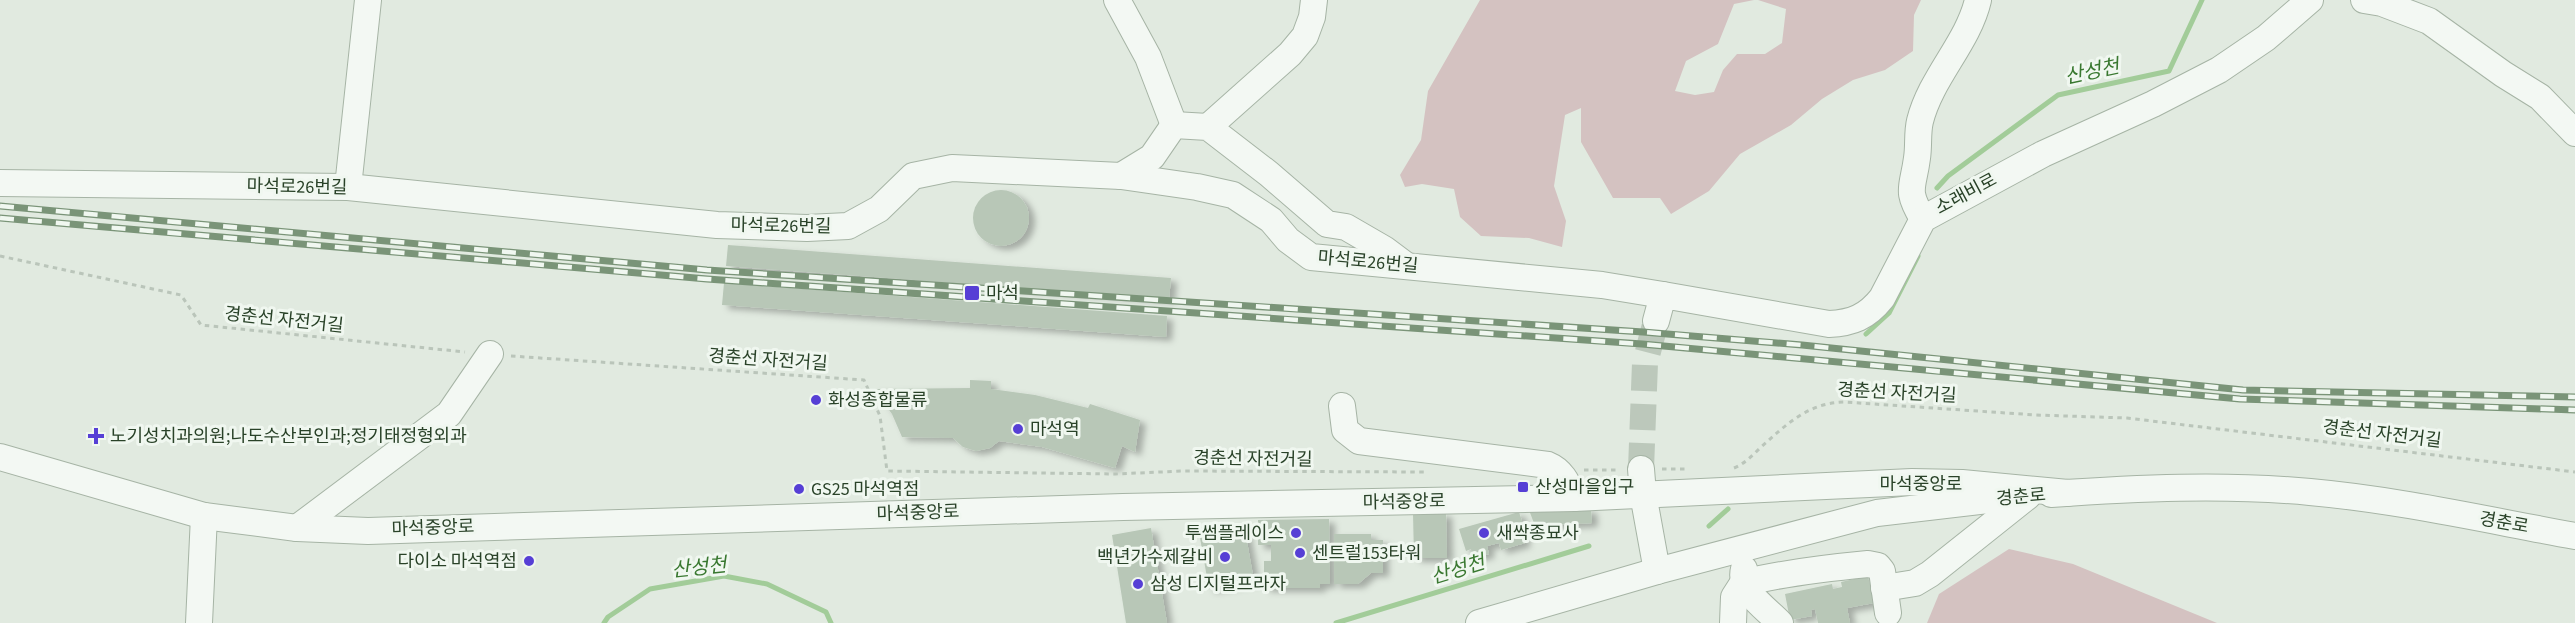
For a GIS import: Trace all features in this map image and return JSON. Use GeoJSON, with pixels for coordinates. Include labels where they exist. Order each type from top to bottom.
{"type":"FeatureCollection","features":[{"type":"Feature","properties":{"kind":"street"},"geometry":{"type":"LineString","coordinates":[[348,187],[368,0]]}},
{"type":"Feature","properties":{"kind":"street"},"geometry":{"type":"LineString","coordinates":[[1117,0],[1148,57],[1174,125]]}},
{"type":"Feature","properties":{"kind":"street"},"geometry":{"type":"LineString","coordinates":[[1208,127],[1290,54],[1305,36],[1312,17],[1314,0]]}},
{"type":"Feature","properties":{"kind":"street"},"geometry":{"type":"LineString","coordinates":[[1923,219],[1911,200],[1911,184],[1917,159],[1920,121],[1945,66],[1967,28],[1978,0]]}},
{"type":"Feature","properties":{"kind":"street","name":"소래비로"},"geometry":{"type":"LineString","coordinates":[[1663,295],[1829,324],[1860,319],[1873,310],[1882,298],[1923,219],[2043,154],[2153,104],[2219,70],[2266,38],[2310,0]]}},
{"type":"Feature","properties":{"kind":"street"},"geometry":{"type":"LineString","coordinates":[[2364,0],[2382,3],[2429,21],[2503,74],[2540,97],[2575,134]]}},
{"type":"Feature","properties":{"kind":"street"},"geometry":{"type":"LineString","coordinates":[[1174,125],[1208,127],[1269,174],[1327,224],[1346,227],[1384,249],[1404,265]]}},
{"type":"Feature","properties":{"kind":"street"},"geometry":{"type":"LineString","coordinates":[[1121,176],[1152,157],[1174,125]]}},
{"type":"Feature","properties":{"kind":"street","name":"마석로26번길"},"geometry":{"type":"LineString","coordinates":[[0,183],[348,187],[717,225],[807,228],[848,226],[879,208],[913,176],[952,168],[1121,176],[1197,187],[1233,195],[1271,220],[1288,240],[1311,257],[1602,285],[1663,295]]}},
{"type":"Feature","properties":{"kind":"street"},"geometry":{"type":"LineString","coordinates":[[1656,321],[1663,295]]}},
{"type":"Feature","properties":{"kind":"street"},"geometry":{"type":"LineString","coordinates":[[297,528],[449,414],[490,354]]}},
{"type":"Feature","properties":{"kind":"street"},"geometry":{"type":"LineString","coordinates":[[1342,406],[1345,430],[1359,441],[1548,465],[1558,471],[1574,498]]}},
{"type":"Feature","properties":{"kind":"street","name":"마석중앙로"},"geometry":{"type":"LineString","coordinates":[[0,457],[204,516],[297,528],[368,531],[1144,507],[1574,498],[1642,482],[1846,485],[1962,483],[2067,493]]}},
{"type":"Feature","properties":{"kind":"street"},"geometry":{"type":"LineString","coordinates":[[1642,482],[1657,571]]}},
{"type":"Feature","properties":{"kind":"street","name":"마석중앙로"},"geometry":{"type":"LineString","coordinates":[[1846,485],[1877,513]]}},
{"type":"Feature","properties":{"kind":"street","name":"경춘로"},"geometry":{"type":"LineString","coordinates":[[1479,623],[1657,571],[1877,513],[2028,496],[2151,488],[2271,489],[2400,504],[2575,536]]}},
{"type":"Feature","properties":{"kind":"street"},"geometry":{"type":"LineString","coordinates":[[1743,579],[1868,564],[1880,568],[1886,600],[1930,574],[2028,496]]}},
{"type":"Feature","properties":{"kind":"street"},"geometry":{"type":"LineString","coordinates":[[199,623],[204,516]]}},
{"type":"Feature","properties":{"kind":"street"},"geometry":{"type":"LineString","coordinates":[[1732,623],[1734,597],[1743,579],[1752,545]]}},
{"type":"Feature","properties":{"kind":"street"},"geometry":{"type":"LineString","coordinates":[[1743,579],[1780,623]]}},
{"type":"Feature","properties":{"kind":"path","name":"경춘선 자전거길"},"geometry":{"type":"LineString","coordinates":[[0,256],[181,295],[201,325],[490,354],[864,381],[880,416],[887,471],[1115,474],[1183,471],[1433,472]]}},
{"type":"Feature","properties":{"kind":"path","name":"경춘선 자전거길"},"geometry":{"type":"LineString","coordinates":[[1728,469],[1744,463],[1806,410],[1829,402],[1844,402],[2036,415],[2127,418],[2575,472]]}},
{"type":"Feature","properties":{"kind":"path"},"geometry":{"type":"LineString","coordinates":[[1558,471],[1642,482],[1695,469]]}},
{"type":"Feature","properties":{"kind":"shaded area"},"geometry":{"type":"Polygon","coordinates":[[[1480,0],[1754,0],[1734,4],[1718,44],[1686,61],[1675,91],[1695,95],[1714,92],[1723,70],[1737,54],[1765,54],[1782,43],[1786,9],[1758,0],[1921,0],[1914,15],[1913,51],[1885,70],[1853,80],[1822,99],[1791,125],[1740,154],[1709,191],[1671,214],[1660,198],[1613,198],[1581,142],[1581,108],[1565,115],[1554,186],[1566,221],[1562,247],[1529,238],[1481,236],[1460,217],[1454,189],[1422,184],[1405,187],[1400,175],[1421,140],[1428,91],[1480,0]]]}},
{"type":"Feature","properties":{"kind":"shaded area"},"geometry":{"type":"Polygon","coordinates":[[[2009,549],[2073,564],[2217,623],[1927,623],[1939,594],[2009,549]]]}},
{"type":"Feature","properties":{"kind":"building"},"geometry":{"type":"Polygon","coordinates":[[[1001,190],[1012,192],[1021,198],[1027,207],[1029,218],[1027,229],[1021,238],[1012,244],[1001,246],[990,244],[981,238],[975,229],[973,218],[975,207],[981,198],[990,192],[1001,190]]]}},
{"type":"Feature","properties":{"kind":"building"},"geometry":{"type":"Polygon","coordinates":[[[728,245],[1171,278],[1169,299],[726,266],[728,245]]]}},
{"type":"Feature","properties":{"kind":"building"},"geometry":{"type":"Polygon","coordinates":[[[724,283],[1167,316],[1166,337],[722,305],[724,283]]]}},
{"type":"Feature","properties":{"kind":"building","name":"마석역"},"geometry":{"type":"Polygon","coordinates":[[[970,380],[991,381],[991,389],[1035,395],[1088,408],[1090,404],[1140,420],[1135,452],[1122,446],[1115,468],[1042,447],[999,441],[990,448],[976,451],[963,447],[953,438],[902,437],[892,414],[874,389],[970,388],[970,380]]]}},
{"type":"Feature","properties":{"kind":"building"},"geometry":{"type":"Polygon","coordinates":[[[1591,509],[1592,523],[1535,526],[1529,510],[1591,509]]]}},
{"type":"Feature","properties":{"kind":"building"},"geometry":{"type":"Polygon","coordinates":[[[1519,512],[1526,534],[1523,535],[1525,543],[1501,550],[1499,543],[1487,546],[1489,554],[1473,558],[1471,549],[1466,551],[1459,529],[1519,512]]]}},
{"type":"Feature","properties":{"kind":"building"},"geometry":{"type":"Polygon","coordinates":[[[1413,513],[1446,513],[1447,558],[1414,558],[1413,513]]]}},
{"type":"Feature","properties":{"kind":"building","name":"센트럴153타워"},"geometry":{"type":"Polygon","coordinates":[[[1329,519],[1330,584],[1320,584],[1320,588],[1264,588],[1264,561],[1271,561],[1271,545],[1258,545],[1258,520],[1329,519]]]}},
{"type":"Feature","properties":{"kind":"building"},"geometry":{"type":"Polygon","coordinates":[[[1244,525],[1254,581],[1209,589],[1199,532],[1244,525]]]}},
{"type":"Feature","properties":{"kind":"building"},"geometry":{"type":"Polygon","coordinates":[[[1151,528],[1167,623],[1126,623],[1112,535],[1151,528]]]}},
{"type":"Feature","properties":{"kind":"building"},"geometry":{"type":"Polygon","coordinates":[[[1334,534],[1371,534],[1371,540],[1383,540],[1383,573],[1371,573],[1358,584],[1334,584],[1334,534]]]}},
{"type":"Feature","properties":{"kind":"building"},"geometry":{"type":"Polygon","coordinates":[[[1868,576],[1874,603],[1847,608],[1850,623],[1818,623],[1815,609],[1811,610],[1812,616],[1790,620],[1785,594],[1832,584],[1833,589],[1842,587],[1841,582],[1868,576]]]}},
{"type":"Feature","properties":{"kind":"waterway","name":"산성천"},"geometry":{"type":"LineString","coordinates":[[1937,188],[1948,176],[2058,95],[2169,71],[2202,0]]}},
{"type":"Feature","properties":{"kind":"waterway","name":"산성천"},"geometry":{"type":"LineString","coordinates":[[1866,334],[1889,313],[1918,256]]}},
{"type":"Feature","properties":{"kind":"waterway","name":"산성천"},"geometry":{"type":"LineString","coordinates":[[1709,526],[1728,509]]}},
{"type":"Feature","properties":{"kind":"waterway","name":"산성천"},"geometry":{"type":"LineString","coordinates":[[1336,623],[1589,546]]}},
{"type":"Feature","properties":{"kind":"waterway","name":"산성천"},"geometry":{"type":"LineString","coordinates":[[604,623],[608,617],[650,589],[724,576],[767,584],[826,612],[831,623]]}},
{"type":"Feature","properties":{"kind":"tunnel"},"geometry":{"type":"LineString","coordinates":[[1641,469],[1645,363],[1656,321]]}},
{"type":"Feature","properties":{"kind":"railway"},"geometry":{"type":"LineString","coordinates":[[0,206],[707,270],[1643,332],[1802,345],[2243,390],[2575,397]]}},
{"type":"Feature","properties":{"kind":"railway"},"geometry":{"type":"LineString","coordinates":[[0,218],[707,279],[1642,344],[2240,399],[2575,410]]}},
{"type":"Feature","properties":{"kind":"place","name":"마석"},"geometry":{"type":"Point","coordinates":[972,293]}},
{"type":"Feature","properties":{"kind":"place","name":"화성종합물류"},"geometry":{"type":"Point","coordinates":[816,400]}},
{"type":"Feature","properties":{"kind":"place","name":"마석역"},"geometry":{"type":"Point","coordinates":[1018,429]}},
{"type":"Feature","properties":{"kind":"place","name":"노기성치과의원;나도수산부인과;정기태정형외과"},"geometry":{"type":"Point","coordinates":[96,436]}},
{"type":"Feature","properties":{"kind":"place","name":"산성마을입구"},"geometry":{"type":"Point","coordinates":[1523,487]}},
{"type":"Feature","properties":{"kind":"place","name":"GS25 마석역점"},"geometry":{"type":"Point","coordinates":[799,489]}},
{"type":"Feature","properties":{"kind":"place","name":"투썸플레이스"},"geometry":{"type":"Point","coordinates":[1296,533]}},
{"type":"Feature","properties":{"kind":"place","name":"새싹종묘사"},"geometry":{"type":"Point","coordinates":[1484,533]}},
{"type":"Feature","properties":{"kind":"place","name":"센트럴153타워"},"geometry":{"type":"Point","coordinates":[1300,553]}},
{"type":"Feature","properties":{"kind":"place","name":"백년가수제갈비"},"geometry":{"type":"Point","coordinates":[1225,557]}},
{"type":"Feature","properties":{"kind":"place","name":"다이소 마석역점"},"geometry":{"type":"Point","coordinates":[529,561]}},
{"type":"Feature","properties":{"kind":"place","name":"삼성 디지털프라자"},"geometry":{"type":"Point","coordinates":[1138,584]}}]}
